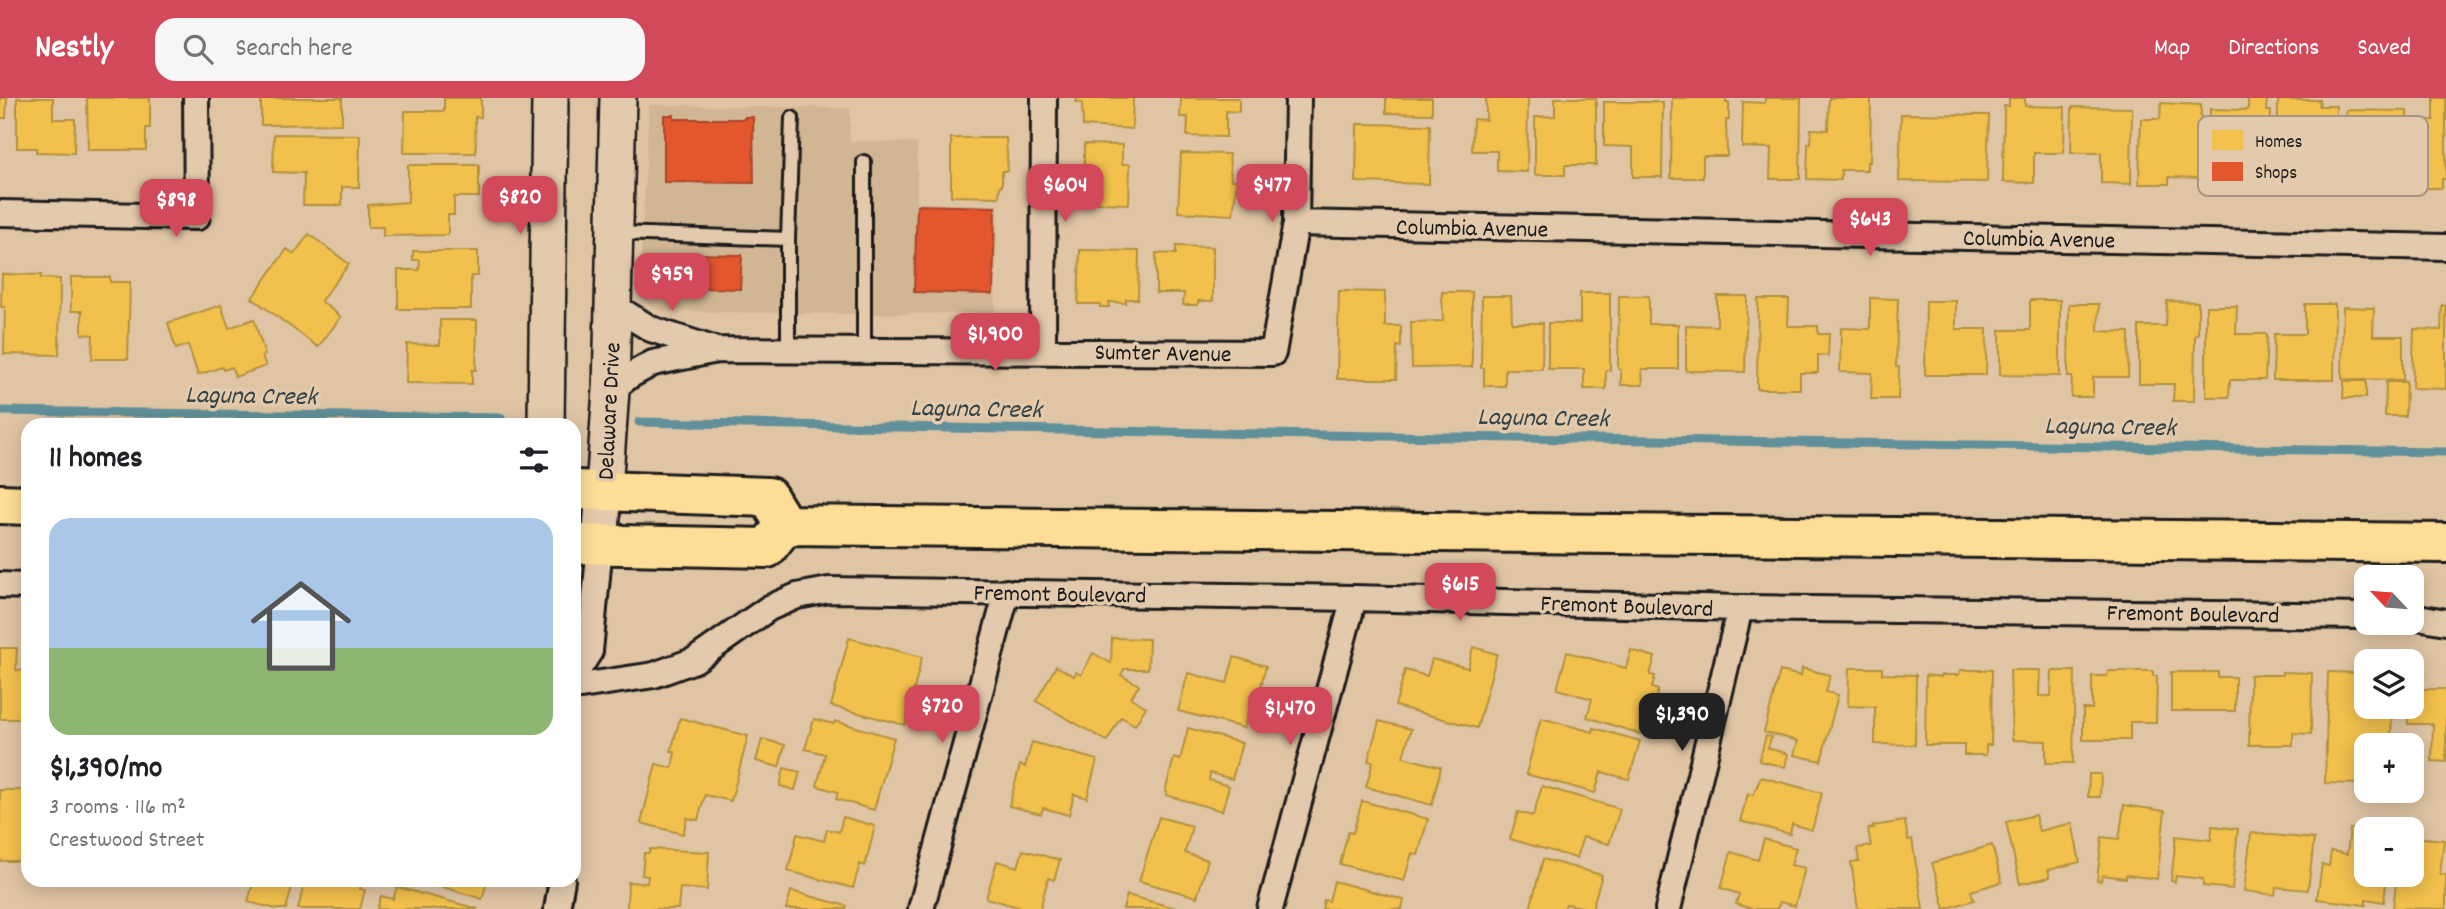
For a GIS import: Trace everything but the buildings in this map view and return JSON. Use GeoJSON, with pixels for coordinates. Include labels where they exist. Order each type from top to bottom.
{"type":"FeatureCollection","features":[{"type":"Feature","properties":{"kind":"main road"},"geometry":{"type":"LineString","coordinates":[[589,491],[768,497],[785,525]]}},
{"type":"Feature","properties":{"kind":"main road"},"geometry":{"type":"LineString","coordinates":[[0,504],[21,505]]}},
{"type":"Feature","properties":{"kind":"main road"},"geometry":{"type":"LineString","coordinates":[[785,525],[2446,542]]}},
{"type":"Feature","properties":{"kind":"main road"},"geometry":{"type":"LineString","coordinates":[[587,545],[767,548],[785,525]]}},
{"type":"Feature","properties":{"kind":"street"},"geometry":{"type":"LineString","coordinates":[[0,213],[197,217],[196,98]]}},
{"type":"Feature","properties":{"kind":"street"},"geometry":{"type":"LineString","coordinates":[[546,418],[550,98]]}},
{"type":"Feature","properties":{"kind":"street","name":"Delaware Drive"},"geometry":{"type":"LineString","coordinates":[[581,665],[590,651],[587,545],[589,491],[611,390],[618,98]]}},
{"type":"Feature","properties":{"kind":"street"},"geometry":{"type":"LineString","coordinates":[[1043,350],[1044,98]]}},
{"type":"Feature","properties":{"kind":"street"},"geometry":{"type":"LineString","coordinates":[[1296,223],[1298,98]]}},
{"type":"Feature","properties":{"kind":"street","name":"Sumter Avenue"},"geometry":{"type":"LineString","coordinates":[[611,390],[653,363],[718,350],[1273,353],[1296,223]]}},
{"type":"Feature","properties":{"kind":"street","name":"Columbia Avenue"},"geometry":{"type":"LineString","coordinates":[[1296,223],[2446,247]]}},
{"type":"Feature","properties":{"kind":"street","name":"Sumter Avenue"},"geometry":{"type":"LineString","coordinates":[[612,305],[652,329],[718,350]]}},
{"type":"Feature","properties":{"kind":"street"},"geometry":{"type":"LineString","coordinates":[[0,585],[21,586]]}},
{"type":"Feature","properties":{"kind":"street","name":"Fremont Boulevard"},"geometry":{"type":"LineString","coordinates":[[581,686],[654,675],[695,660],[769,608],[797,596],[829,590],[1354,598],[1740,608],[2354,615]]}},
{"type":"Feature","properties":{"kind":"street"},"geometry":{"type":"LineString","coordinates":[[921,909],[1007,592]]}},
{"type":"Feature","properties":{"kind":"street"},"geometry":{"type":"LineString","coordinates":[[1269,909],[1354,598]]}},
{"type":"Feature","properties":{"kind":"street"},"geometry":{"type":"LineString","coordinates":[[1668,909],[1740,608]]}},
{"type":"Feature","properties":{"kind":"street"},"geometry":{"type":"LineString","coordinates":[[2424,618],[2446,622]]}},
{"type":"Feature","properties":{"kind":"street"},"geometry":{"type":"LineString","coordinates":[[557,909],[561,887]]}},
{"type":"Feature","properties":{"kind":"lane"},"geometry":{"type":"LineString","coordinates":[[788,350],[792,118]]}},
{"type":"Feature","properties":{"kind":"lane"},"geometry":{"type":"LineString","coordinates":[[864,162],[864,350]]}},
{"type":"Feature","properties":{"kind":"lane"},"geometry":{"type":"LineString","coordinates":[[614,233],[788,239]]}},
{"type":"Feature","properties":{"kind":"shaded area"},"geometry":{"type":"Polygon","coordinates":[[[649,105],[850,108],[850,141],[917,143],[917,203],[998,205],[995,313],[662,311],[649,304],[639,293],[649,105]]]}},
{"type":"Feature","properties":{"kind":"waterway","name":"Laguna Creek"},"geometry":{"type":"LineString","coordinates":[[0,411],[501,418]]}},
{"type":"Feature","properties":{"kind":"waterway","name":"Laguna Creek"},"geometry":{"type":"LineString","coordinates":[[639,422],[2446,452]]}}]}
